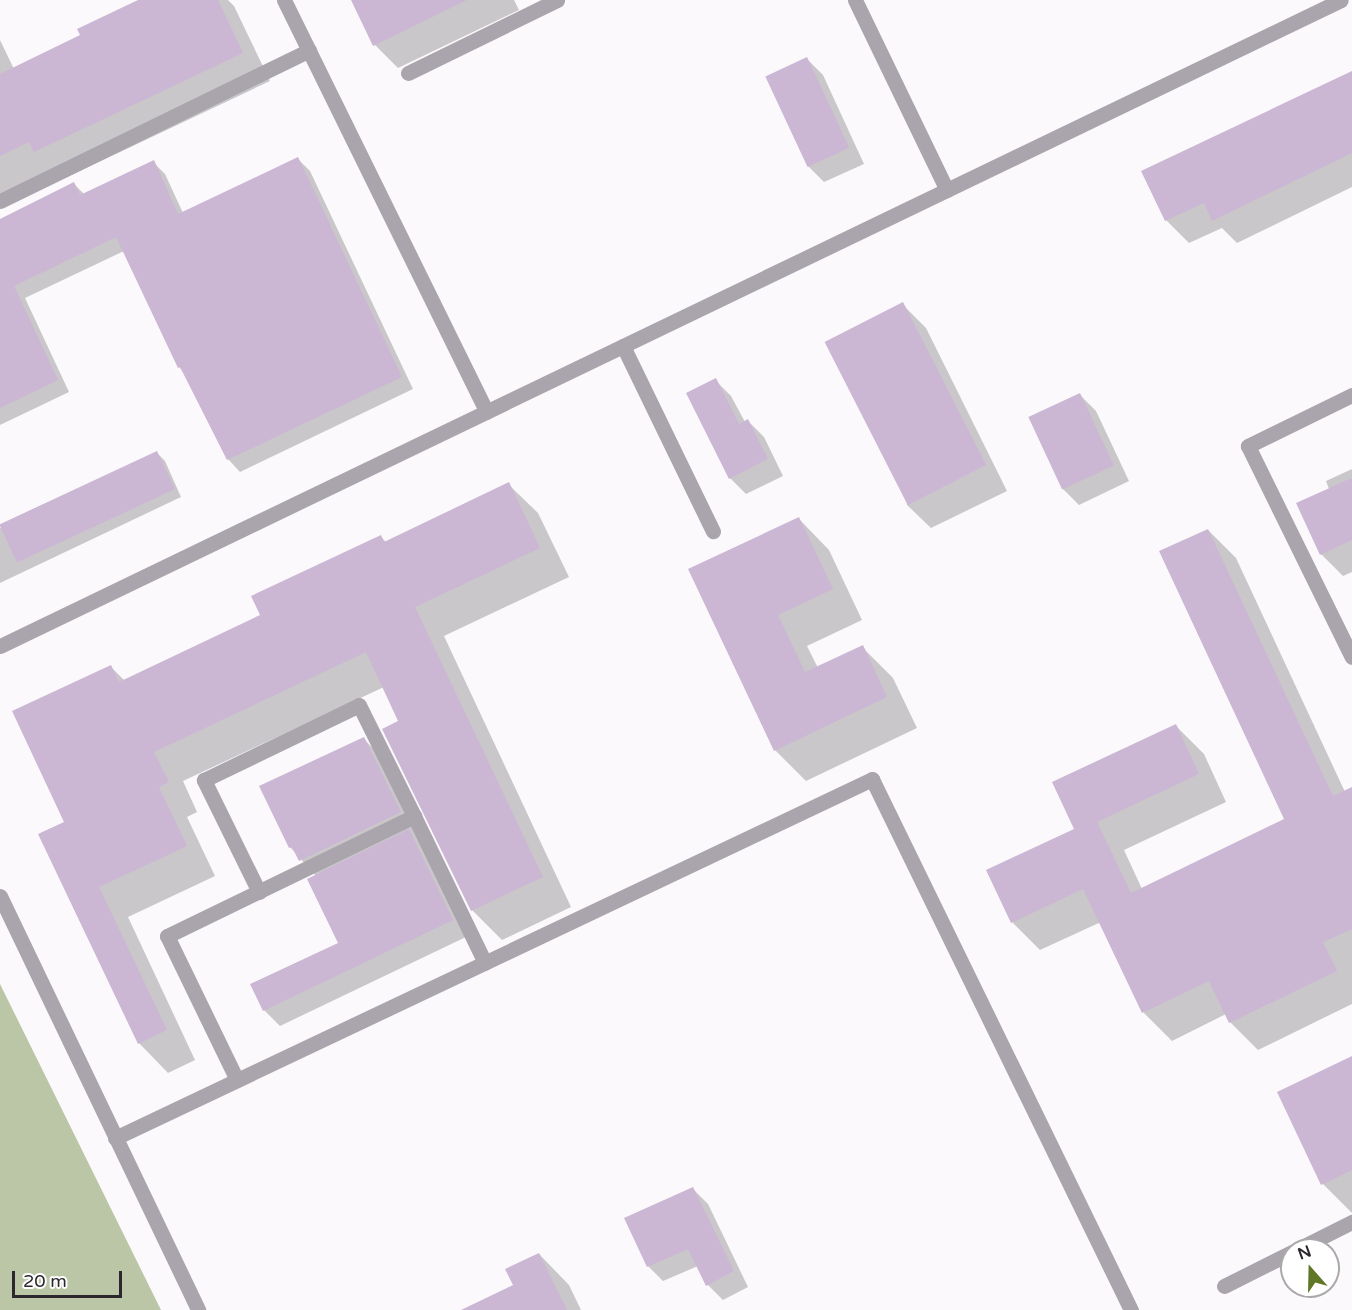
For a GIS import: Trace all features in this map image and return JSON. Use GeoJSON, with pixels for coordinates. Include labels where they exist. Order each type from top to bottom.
{"type":"FeatureCollection","features":[{"type":"Feature","properties":{"kind":"street"},"geometry":{"type":"LineString","coordinates":[[284,0],[487,412]]}},
{"type":"Feature","properties":{"kind":"street"},"geometry":{"type":"LineString","coordinates":[[408,73],[557,0]]}},
{"type":"Feature","properties":{"kind":"street"},"geometry":{"type":"LineString","coordinates":[[855,0],[947,190]]}},
{"type":"Feature","properties":{"kind":"street"},"geometry":{"type":"LineString","coordinates":[[0,646],[1341,0]]}},
{"type":"Feature","properties":{"kind":"street"},"geometry":{"type":"LineString","coordinates":[[0,201],[309,50]]}},
{"type":"Feature","properties":{"kind":"street"},"geometry":{"type":"LineString","coordinates":[[623,346],[713,531]]}},
{"type":"Feature","properties":{"kind":"street"},"geometry":{"type":"LineString","coordinates":[[1352,395],[1248,446],[1352,657]]}},
{"type":"Feature","properties":{"kind":"street"},"geometry":{"type":"LineString","coordinates":[[259,892],[204,780],[359,705],[485,963]]}},
{"type":"Feature","properties":{"kind":"street"},"geometry":{"type":"LineString","coordinates":[[116,1138],[872,779],[1131,1310]]}},
{"type":"Feature","properties":{"kind":"street"},"geometry":{"type":"LineString","coordinates":[[237,1080],[167,936],[414,816]]}},
{"type":"Feature","properties":{"kind":"street"},"geometry":{"type":"LineString","coordinates":[[0,896],[198,1310]]}},
{"type":"Feature","properties":{"kind":"street"},"geometry":{"type":"LineString","coordinates":[[1320,1238],[1352,1222]]}},
{"type":"Feature","properties":{"kind":"street"},"geometry":{"type":"LineString","coordinates":[[1224,1286],[1280,1258]]}},
{"type":"Feature","properties":{"kind":"green space"},"geometry":{"type":"Polygon","coordinates":[[[0,984],[161,1310],[0,1310],[0,984]]]}},
{"type":"Feature","properties":{"kind":"building"},"geometry":{"type":"Polygon","coordinates":[[[138,0],[218,0],[243,53],[34,152],[29,142],[0,156],[0,74],[80,35],[77,29],[138,0]]]}},
{"type":"Feature","properties":{"kind":"building"},"geometry":{"type":"Polygon","coordinates":[[[351,0],[467,0],[373,46],[351,0]]]}},
{"type":"Feature","properties":{"kind":"building"},"geometry":{"type":"Polygon","coordinates":[[[807,57],[849,148],[808,167],[765,76],[807,57]]]}},
{"type":"Feature","properties":{"kind":"building"},"geometry":{"type":"Polygon","coordinates":[[[1352,71],[1352,153],[1212,221],[1204,203],[1165,221],[1141,171],[1352,71]]]}},
{"type":"Feature","properties":{"kind":"building"},"geometry":{"type":"Polygon","coordinates":[[[298,157],[402,377],[227,460],[180,367],[178,368],[116,237],[14,286],[58,380],[0,408],[0,219],[74,182],[80,195],[154,160],[178,214],[298,157]]]}},
{"type":"Feature","properties":{"kind":"building"},"geometry":{"type":"Polygon","coordinates":[[[903,302],[986,465],[908,505],[825,342],[903,302]]]}},
{"type":"Feature","properties":{"kind":"building"},"geometry":{"type":"Polygon","coordinates":[[[716,378],[739,424],[748,419],[768,459],[729,479],[686,393],[716,378]]]}},
{"type":"Feature","properties":{"kind":"building"},"geometry":{"type":"Polygon","coordinates":[[[1080,393],[1114,466],[1062,490],[1028,417],[1080,393]]]}},
{"type":"Feature","properties":{"kind":"building"},"geometry":{"type":"Polygon","coordinates":[[[157,451],[175,489],[17,563],[0,524],[157,451]]]}},
{"type":"Feature","properties":{"kind":"building"},"geometry":{"type":"Polygon","coordinates":[[[1352,478],[1352,540],[1320,555],[1296,503],[1352,478]]]}},
{"type":"Feature","properties":{"kind":"building"},"geometry":{"type":"Polygon","coordinates":[[[509,482],[540,548],[415,607],[543,877],[471,911],[382,729],[398,721],[366,652],[154,752],[169,782],[159,787],[187,846],[99,887],[167,1030],[138,1044],[38,834],[64,822],[12,711],[111,665],[119,682],[260,615],[251,596],[381,535],[384,542],[509,482]]]}},
{"type":"Feature","properties":{"kind":"building"},"geometry":{"type":"Polygon","coordinates":[[[799,517],[833,589],[778,615],[805,672],[863,645],[887,697],[774,751],[688,569],[799,517]]]}},
{"type":"Feature","properties":{"kind":"building"},"geometry":{"type":"Polygon","coordinates":[[[1208,529],[1333,796],[1352,787],[1352,929],[1323,942],[1337,971],[1229,1023],[1209,981],[1142,1013],[1083,889],[1011,923],[986,870],[1074,829],[1052,782],[1176,724],[1199,774],[1097,822],[1131,893],[1284,819],[1159,551],[1208,529]]]}},
{"type":"Feature","properties":{"kind":"building"},"geometry":{"type":"Polygon","coordinates":[[[364,737],[401,812],[299,861],[292,847],[289,848],[259,786],[364,737]]]}},
{"type":"Feature","properties":{"kind":"building"},"geometry":{"type":"Polygon","coordinates":[[[409,829],[453,920],[263,1011],[250,984],[338,943],[307,879],[409,829]]]}},
{"type":"Feature","properties":{"kind":"building"},"geometry":{"type":"Polygon","coordinates":[[[1352,1056],[1352,1170],[1321,1185],[1277,1092],[1352,1056]]]}},
{"type":"Feature","properties":{"kind":"building"},"geometry":{"type":"Polygon","coordinates":[[[693,1187],[734,1271],[706,1286],[688,1249],[647,1267],[624,1218],[693,1187]]]}},
{"type":"Feature","properties":{"kind":"building"},"geometry":{"type":"Polygon","coordinates":[[[539,1253],[567,1310],[461,1310],[513,1285],[505,1269],[539,1253]]]}}]}
